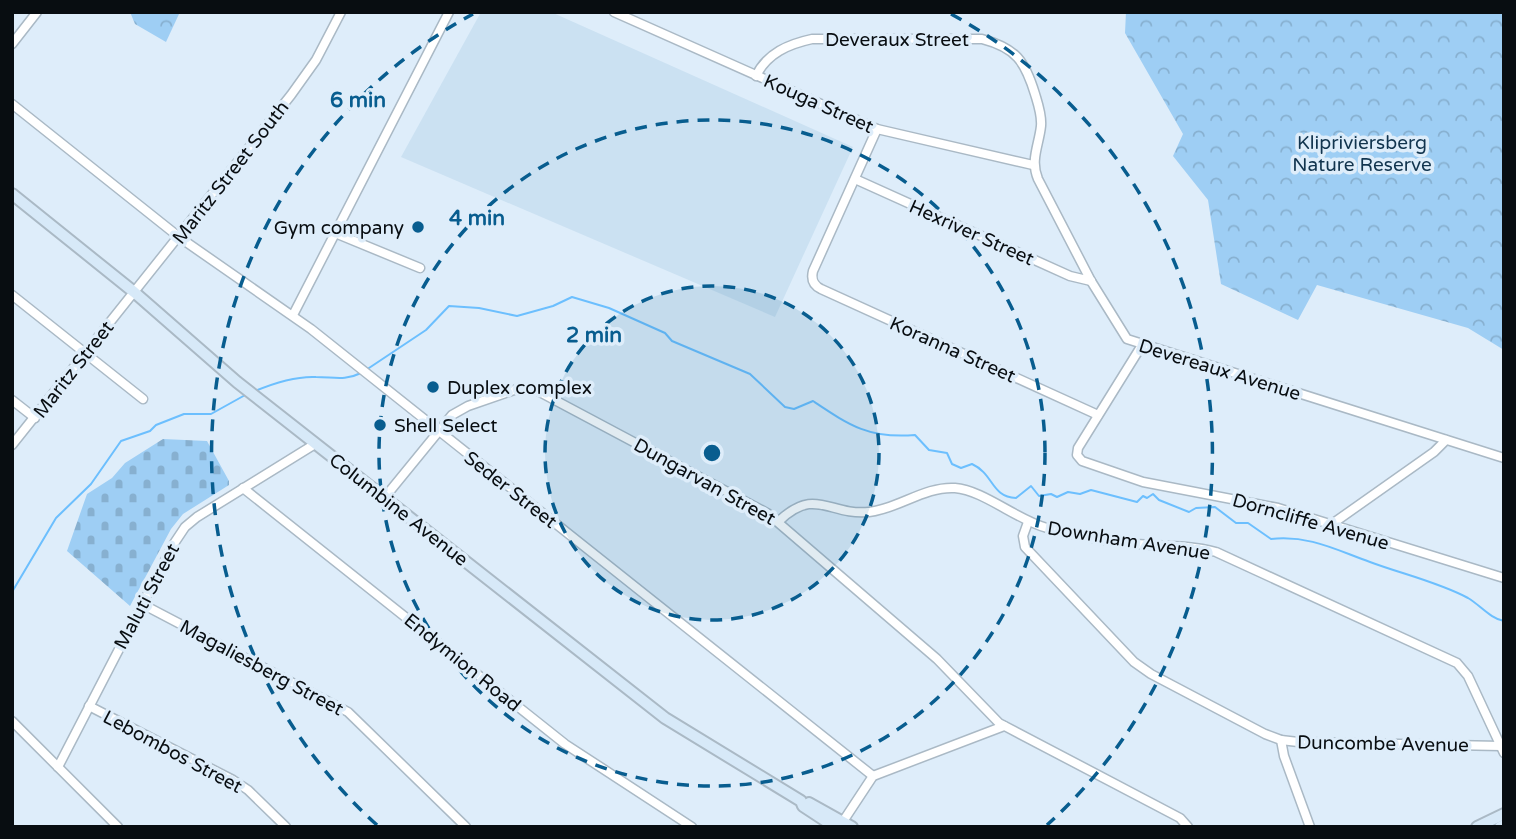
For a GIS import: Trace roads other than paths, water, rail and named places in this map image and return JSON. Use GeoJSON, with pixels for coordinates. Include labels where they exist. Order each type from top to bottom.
{"type":"FeatureCollection","features":[{"type":"Feature","properties":{"kind":"main road","name":"Columbine Avenue"},"geometry":{"type":"LineString","coordinates":[[12,194],[134,292],[229,376],[665,718],[842,825]]}},
{"type":"Feature","properties":{"kind":"main road"},"geometry":{"type":"LineString","coordinates":[[1477,827],[1504,814]]}},
{"type":"Feature","properties":{"kind":"street"},"geometry":{"type":"LineString","coordinates":[[12,44],[37,12]]}},
{"type":"Feature","properties":{"kind":"street","name":"Maritz Street South"},"geometry":{"type":"LineString","coordinates":[[134,292],[299,85],[316,60],[341,12]]}},
{"type":"Feature","properties":{"kind":"street"},"geometry":{"type":"LineString","coordinates":[[293,315],[449,12]]}},
{"type":"Feature","properties":{"kind":"street","name":"Kouga Street"},"geometry":{"type":"LineString","coordinates":[[614,12],[877,130],[1033,164]]}},
{"type":"Feature","properties":{"kind":"street","name":"Deveraux Street"},"geometry":{"type":"LineString","coordinates":[[756,76],[760,66],[771,55],[812,39],[982,39],[1002,45],[1016,56],[1030,78],[1042,122],[1033,164]]}},
{"type":"Feature","properties":{"kind":"street","name":"Seder Street"},"geometry":{"type":"LineString","coordinates":[[12,104],[179,237],[293,315],[873,776]]}},
{"type":"Feature","properties":{"kind":"street"},"geometry":{"type":"LineString","coordinates":[[855,179],[877,130]]}},
{"type":"Feature","properties":{"kind":"street","name":"Devereaux Avenue"},"geometry":{"type":"LineString","coordinates":[[1033,164],[1050,204],[1124,337],[1142,345],[1504,458]]}},
{"type":"Feature","properties":{"kind":"street","name":"Koranna Street"},"geometry":{"type":"LineString","coordinates":[[855,179],[812,278],[814,284],[1098,415]]}},
{"type":"Feature","properties":{"kind":"street","name":"Hexriver Street"},"geometry":{"type":"LineString","coordinates":[[855,179],[1070,276],[1091,281]]}},
{"type":"Feature","properties":{"kind":"street"},"geometry":{"type":"LineString","coordinates":[[335,233],[420,268]]}},
{"type":"Feature","properties":{"kind":"street","name":"Maritz Street"},"geometry":{"type":"LineString","coordinates":[[12,446],[134,292]]}},
{"type":"Feature","properties":{"kind":"street"},"geometry":{"type":"LineString","coordinates":[[12,295],[143,399]]}},
{"type":"Feature","properties":{"kind":"street"},"geometry":{"type":"LineString","coordinates":[[1098,415],[1142,345]]}},
{"type":"Feature","properties":{"kind":"street","name":"Dungarvan Street"},"geometry":{"type":"LineString","coordinates":[[385,497],[452,415],[468,406],[517,389],[534,389],[779,521],[937,659],[994,719],[1180,818],[1188,827]]}},
{"type":"Feature","properties":{"kind":"street"},"geometry":{"type":"LineString","coordinates":[[12,400],[34,418]]}},
{"type":"Feature","properties":{"kind":"street","name":"Dorncliffe Avenue"},"geometry":{"type":"LineString","coordinates":[[1098,415],[1078,448],[1077,456],[1091,465],[1128,478],[1259,503],[1504,578]]}},
{"type":"Feature","properties":{"kind":"street"},"geometry":{"type":"LineString","coordinates":[[1332,524],[1434,452],[1446,440]]}},
{"type":"Feature","properties":{"kind":"street","name":"Maluti Street"},"geometry":{"type":"LineString","coordinates":[[58,767],[185,527],[202,512],[315,444]]}},
{"type":"Feature","properties":{"kind":"street","name":"Endymion Road"},"geometry":{"type":"LineString","coordinates":[[243,488],[577,753],[692,827]]}},
{"type":"Feature","properties":{"kind":"street","name":"Downham Avenue"},"geometry":{"type":"LineString","coordinates":[[779,521],[803,504],[866,512],[951,488],[968,491],[1028,522],[1051,528],[1133,544],[1191,547],[1216,552],[1446,656],[1461,666],[1502,749]]}},
{"type":"Feature","properties":{"kind":"street","name":"Duncombe Avenue"},"geometry":{"type":"LineString","coordinates":[[1028,522],[1023,540],[1025,547],[1133,662],[1281,740],[1502,749]]}},
{"type":"Feature","properties":{"kind":"street","name":"Magaliesberg Street"},"geometry":{"type":"LineString","coordinates":[[142,604],[348,712],[466,827]]}},
{"type":"Feature","properties":{"kind":"street","name":"Lebombos Street"},"geometry":{"type":"LineString","coordinates":[[89,706],[233,780],[248,790],[286,827]]}},
{"type":"Feature","properties":{"kind":"street"},"geometry":{"type":"LineString","coordinates":[[12,721],[118,827]]}},
{"type":"Feature","properties":{"kind":"street"},"geometry":{"type":"LineString","coordinates":[[842,825],[873,776],[1004,726]]}},
{"type":"Feature","properties":{"kind":"street"},"geometry":{"type":"LineString","coordinates":[[1281,740],[1310,827]]}},
{"type":"Feature","properties":{"kind":"street"},"geometry":{"type":"LineString","coordinates":[[103,827],[111,819]]}},
{"type":"Feature","properties":{"kind":"waterway"},"geometry":{"type":"LineString","coordinates":[[366,370],[426,330],[449,306],[479,308],[517,316],[553,306],[572,297],[609,308],[665,333],[672,341],[750,374],[785,407],[794,409],[813,401],[860,428],[885,435],[915,435],[929,450],[947,453],[952,464],[961,468],[972,464],[979,468],[997,489],[1008,497],[1016,498],[1031,486],[1039,496],[1051,494],[1057,497],[1068,492],[1080,494],[1091,490],[1137,502],[1143,496],[1147,498],[1153,494],[1159,500],[1189,512],[1196,508],[1215,507],[1236,523],[1248,523],[1271,539],[1298,539],[1322,544],[1445,587],[1504,621]]}},
{"type":"Feature","properties":{"kind":"waterway"},"geometry":{"type":"LineString","coordinates":[[255,391],[292,379],[344,378],[361,373]]}},
{"type":"Feature","properties":{"kind":"waterway"},"geometry":{"type":"LineString","coordinates":[[12,592],[56,518],[91,484],[121,441],[150,431],[156,425],[184,414],[211,414],[247,394]]}},
{"type":"Feature","properties":{"kind":"place","name":"Gym company"},"geometry":{"type":"Point","coordinates":[418,227]}},
{"type":"Feature","properties":{"kind":"place","name":"Duplex complex"},"geometry":{"type":"Point","coordinates":[433,387]}},
{"type":"Feature","properties":{"kind":"place","name":"Shell Select"},"geometry":{"type":"Point","coordinates":[380,425]}},
{"type":"Feature","properties":{"kind":"park label","name":"Klipriviersberg Nature Reserve"},"geometry":{"type":"Point","coordinates":[1362,153]}}]}
